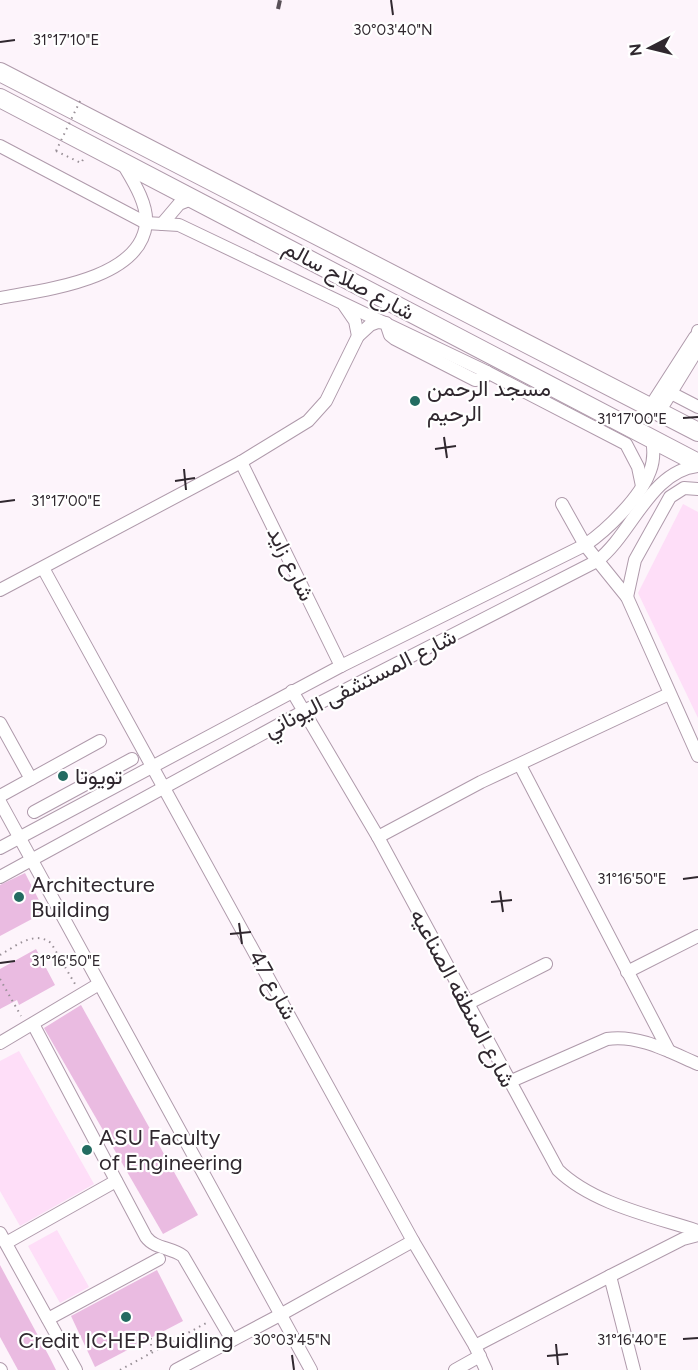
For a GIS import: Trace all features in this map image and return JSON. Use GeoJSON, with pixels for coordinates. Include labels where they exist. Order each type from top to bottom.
{"type":"FeatureCollection","features":[{"type":"Feature","properties":{"kind":"highway","name":"شارع صلاح سالم"},"geometry":{"type":"LineString","coordinates":[[0,72],[698,432]]}},
{"type":"Feature","properties":{"kind":"highway","name":"شارع صلاح سالم"},"geometry":{"type":"LineString","coordinates":[[0,98],[698,465]]}},
{"type":"Feature","properties":{"kind":"street"},"geometry":{"type":"LineString","coordinates":[[0,146],[146,223],[179,225],[488,372],[626,444],[638,467],[642,486]]}},
{"type":"Feature","properties":{"kind":"street"},"geometry":{"type":"LineString","coordinates":[[0,298],[75,283],[96,276],[116,266],[132,253],[142,236],[146,223],[139,194],[123,164]]}},
{"type":"Feature","properties":{"kind":"street"},"geometry":{"type":"LineString","coordinates":[[162,224],[179,204],[194,198]]}},
{"type":"Feature","properties":{"kind":"street"},"geometry":{"type":"LineString","coordinates":[[342,303],[355,321],[358,336]]}},
{"type":"Feature","properties":{"kind":"street"},"geometry":{"type":"LineString","coordinates":[[0,590],[241,462],[297,429],[318,412],[326,401],[358,336],[370,325],[378,322],[386,323]]}},
{"type":"Feature","properties":{"kind":"street"},"geometry":{"type":"LineString","coordinates":[[661,413],[698,332]]}},
{"type":"Feature","properties":{"kind":"street"},"geometry":{"type":"LineString","coordinates":[[661,413],[694,355],[698,332]]}},
{"type":"Feature","properties":{"kind":"street"},"geometry":{"type":"LineString","coordinates":[[671,393],[698,406]]}},
{"type":"Feature","properties":{"kind":"street"},"geometry":{"type":"LineString","coordinates":[[661,413],[686,400]]}},
{"type":"Feature","properties":{"kind":"street","name":"شارع المستشفى اليوناني"},"geometry":{"type":"LineString","coordinates":[[0,848],[292,691],[585,545],[612,524],[642,486],[653,460],[652,439]]}},
{"type":"Feature","properties":{"kind":"street","name":"شارع زايد"},"geometry":{"type":"LineString","coordinates":[[241,462],[341,666]]}},
{"type":"Feature","properties":{"kind":"street","name":"شارع المستشفى اليوناني"},"geometry":{"type":"LineString","coordinates":[[0,877],[304,711],[597,561],[614,546],[662,482],[681,470],[698,465]]}},
{"type":"Feature","properties":{"kind":"street"},"geometry":{"type":"LineString","coordinates":[[627,597],[635,560],[670,497],[684,488],[698,489]]}},
{"type":"Feature","properties":{"kind":"street"},"geometry":{"type":"LineString","coordinates":[[561,504],[585,545],[627,597],[698,756]]}},
{"type":"Feature","properties":{"kind":"street","name":"شارع 47"},"geometry":{"type":"LineString","coordinates":[[43,568],[413,1241],[478,1351],[486,1370]]}},
{"type":"Feature","properties":{"kind":"street","name":"شارع المنطقه الصناعيه"},"geometry":{"type":"LineString","coordinates":[[292,691],[378,837],[549,1158],[568,1181],[610,1202],[698,1233]]}},
{"type":"Feature","properties":{"kind":"street"},"geometry":{"type":"LineString","coordinates":[[378,837],[441,802],[669,694]]}},
{"type":"Feature","properties":{"kind":"street"},"geometry":{"type":"LineString","coordinates":[[0,723],[30,778]]}},
{"type":"Feature","properties":{"kind":"street"},"geometry":{"type":"LineString","coordinates":[[0,796],[100,741]]}},
{"type":"Feature","properties":{"kind":"street"},"geometry":{"type":"LineString","coordinates":[[34,812],[132,759]]}},
{"type":"Feature","properties":{"kind":"street"},"geometry":{"type":"LineString","coordinates":[[520,765],[669,1051]]}},
{"type":"Feature","properties":{"kind":"street"},"geometry":{"type":"LineString","coordinates":[[83,785],[91,799]]}},
{"type":"Feature","properties":{"kind":"street"},"geometry":{"type":"LineString","coordinates":[[0,802],[310,1370]]}},
{"type":"Feature","properties":{"kind":"street"},"geometry":{"type":"LineString","coordinates":[[627,972],[698,936]]}},
{"type":"Feature","properties":{"kind":"street"},"geometry":{"type":"LineString","coordinates":[[467,1004],[546,964]]}},
{"type":"Feature","properties":{"kind":"street"},"geometry":{"type":"LineString","coordinates":[[0,1043],[99,984]]}},
{"type":"Feature","properties":{"kind":"street"},"geometry":{"type":"LineString","coordinates":[[30,1025],[146,1237],[155,1245],[172,1249],[183,1256],[232,1341]]}},
{"type":"Feature","properties":{"kind":"street"},"geometry":{"type":"LineString","coordinates":[[508,1082],[607,1040],[629,1038],[669,1051],[698,1064]]}},
{"type":"Feature","properties":{"kind":"street"},"geometry":{"type":"LineString","coordinates":[[76,1370],[3,1238],[116,1181]]}},
{"type":"Feature","properties":{"kind":"street"},"geometry":{"type":"LineString","coordinates":[[455,1370],[478,1351],[610,1275],[698,1233]]}},
{"type":"Feature","properties":{"kind":"street"},"geometry":{"type":"LineString","coordinates":[[176,1370],[413,1241]]}},
{"type":"Feature","properties":{"kind":"street"},"geometry":{"type":"LineString","coordinates":[[48,1319],[159,1259]]}},
{"type":"Feature","properties":{"kind":"street"},"geometry":{"type":"LineString","coordinates":[[610,1275],[634,1370]]}},
{"type":"Feature","properties":{"kind":"path"},"geometry":{"type":"LineString","coordinates":[[81,164],[56,152],[82,97]]}},
{"type":"Feature","properties":{"kind":"path"},"geometry":{"type":"LineString","coordinates":[[0,955],[34,937],[46,939],[51,943],[81,994]]}},
{"type":"Feature","properties":{"kind":"path"},"geometry":{"type":"LineString","coordinates":[[0,980],[30,1025]]}},
{"type":"Feature","properties":{"kind":"path"},"geometry":{"type":"LineString","coordinates":[[120,1370],[219,1317]]}},
{"type":"Feature","properties":{"kind":"path"},"geometry":{"type":"LineString","coordinates":[[151,1338],[151,1354]]}},
{"type":"Feature","properties":{"kind":"shaded area"},"geometry":{"type":"Polygon","coordinates":[[[683,504],[698,512],[698,718],[638,593],[683,504]]]}},
{"type":"Feature","properties":{"kind":"shaded area"},"geometry":{"type":"Polygon","coordinates":[[[19,1051],[94,1184],[20,1226],[0,1191],[0,1061],[19,1051]]]}},
{"type":"Feature","properties":{"kind":"shaded area"},"geometry":{"type":"Polygon","coordinates":[[[57,1230],[89,1287],[60,1303],[28,1246],[57,1230]]]}},
{"type":"Feature","properties":{"kind":"building","name":"Architecture Building"},"geometry":{"type":"Polygon","coordinates":[[[25,873],[45,912],[0,936],[0,885],[25,873]]]}},
{"type":"Feature","properties":{"kind":"building"},"geometry":{"type":"Polygon","coordinates":[[[36,949],[55,985],[19,1005],[17,1000],[0,1009],[0,969],[36,949]]]}},
{"type":"Feature","properties":{"kind":"building"},"geometry":{"type":"Polygon","coordinates":[[[81,1005],[198,1215],[163,1234],[44,1028],[81,1005]]]}},
{"type":"Feature","properties":{"kind":"building"},"geometry":{"type":"Polygon","coordinates":[[[0,1265],[56,1370],[18,1370],[0,1337],[0,1265]]]}},
{"type":"Feature","properties":{"kind":"building","name":"Credit ICHEP Buidling"},"geometry":{"type":"Polygon","coordinates":[[[157,1270],[183,1321],[95,1367],[71,1316],[157,1270]]]}},
{"type":"Feature","properties":{"kind":"railway"},"geometry":{"type":"LineString","coordinates":[[278,9],[280,0]]}},
{"type":"Feature","properties":{"kind":"place","name":"مسجد الرحمن الرحيم"},"geometry":{"type":"Point","coordinates":[415,401]}},
{"type":"Feature","properties":{"kind":"place","name":"تويوتا"},"geometry":{"type":"Point","coordinates":[63,776]}},
{"type":"Feature","properties":{"kind":"place","name":"Architecture Building"},"geometry":{"type":"Point","coordinates":[19,897]}},
{"type":"Feature","properties":{"kind":"place","name":"ASU Faculty of Engineering"},"geometry":{"type":"Point","coordinates":[87,1150]}},
{"type":"Feature","properties":{"kind":"place","name":"Credit ICHEP Buidling"},"geometry":{"type":"Point","coordinates":[126,1317]}}]}
